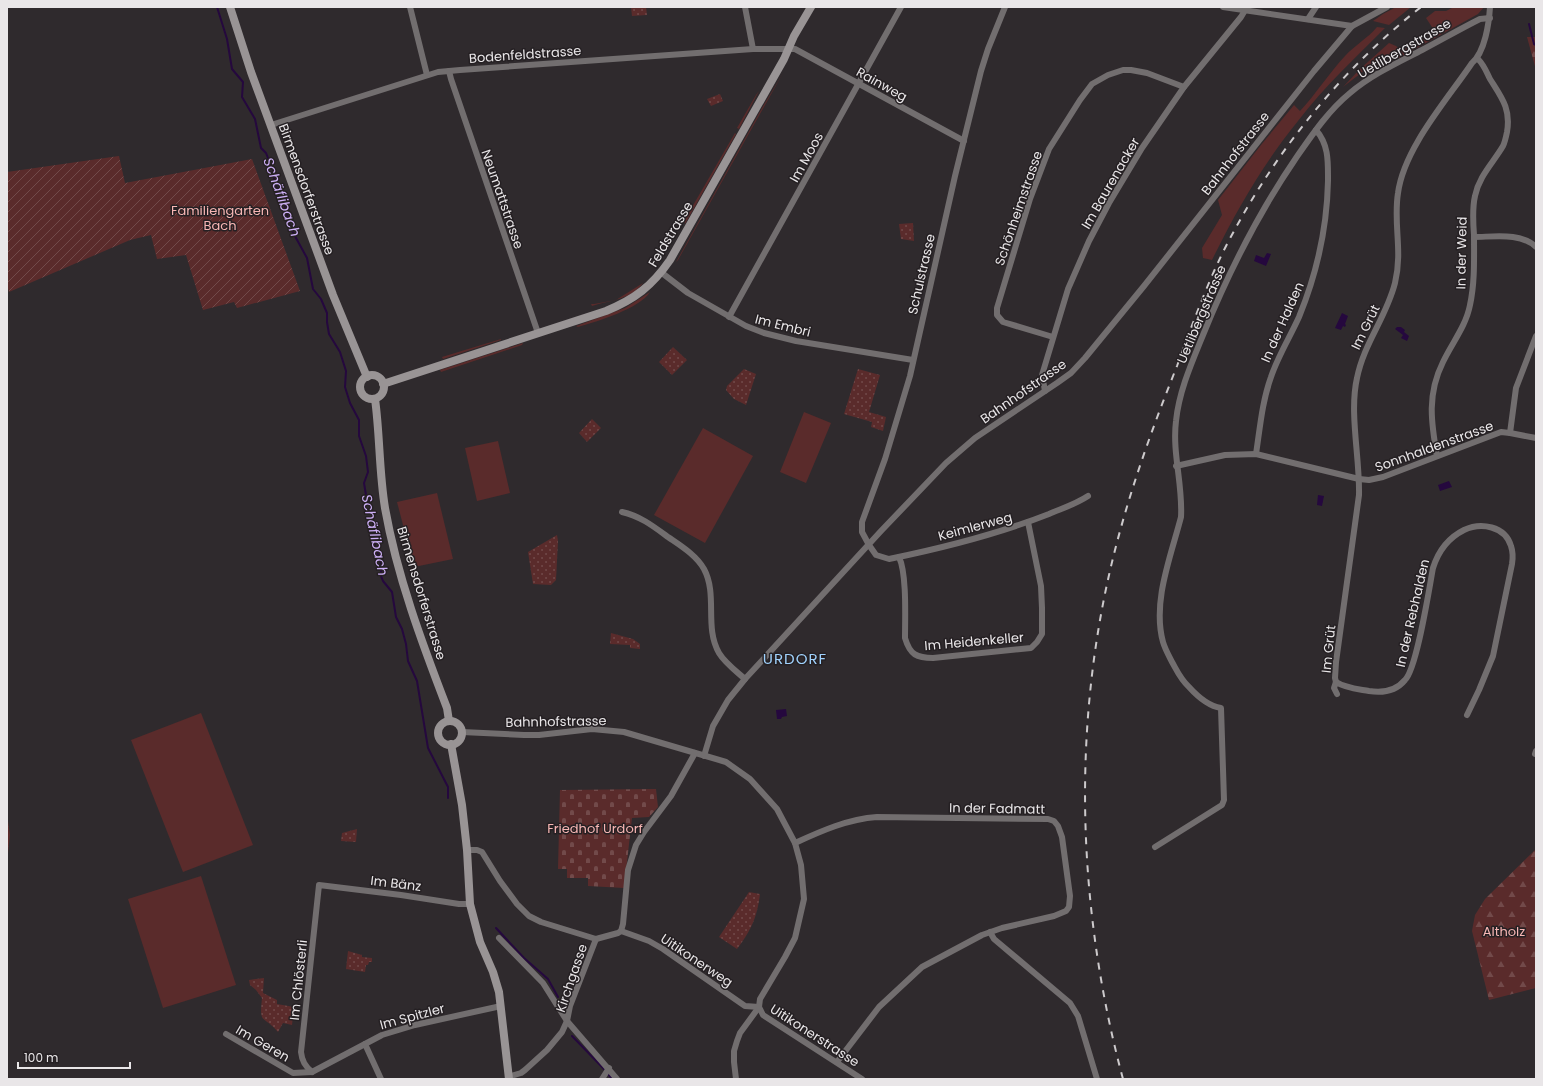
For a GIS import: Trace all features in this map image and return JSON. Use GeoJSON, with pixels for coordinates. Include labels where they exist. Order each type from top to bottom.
{"type":"FeatureCollection","features":[{"type":"Feature","properties":{"kind":"main road","name":"Birmensdorferstrasse"},"geometry":{"type":"LineString","coordinates":[[230,7],[251,72],[333,295],[367,377]]}},
{"type":"Feature","properties":{"kind":"main road","name":"Feldstrasse"},"geometry":{"type":"LineString","coordinates":[[384,384],[621,305],[641,293],[662,272],[682,240],[784,60],[788,49],[811,7]]}},
{"type":"Feature","properties":{"kind":"main road"},"geometry":{"type":"LineString","coordinates":[[367,377],[377,377],[384,384],[383,393],[375,399],[368,398],[361,391],[361,384],[367,377]]}},
{"type":"Feature","properties":{"kind":"main road","name":"Birmensdorferstrasse"},"geometry":{"type":"LineString","coordinates":[[375,399],[384,502],[394,546],[409,600],[447,708],[450,721]]}},
{"type":"Feature","properties":{"kind":"main road"},"geometry":{"type":"LineString","coordinates":[[450,721],[458,724],[462,732],[459,741],[451,744],[443,742],[438,734],[440,727],[446,722],[450,721]]}},
{"type":"Feature","properties":{"kind":"main road"},"geometry":{"type":"LineString","coordinates":[[451,744],[462,805],[467,850],[470,904],[480,942],[497,984],[501,1006],[508,1078]]}},
{"type":"Feature","properties":{"kind":"street"},"geometry":{"type":"LineString","coordinates":[[410,7],[428,75]]}},
{"type":"Feature","properties":{"kind":"street"},"geometry":{"type":"LineString","coordinates":[[745,7],[753,49]]}},
{"type":"Feature","properties":{"kind":"street","name":"Im Moos"},"geometry":{"type":"LineString","coordinates":[[729,317],[902,7]]}},
{"type":"Feature","properties":{"kind":"street","name":"Schulstrasse"},"geometry":{"type":"LineString","coordinates":[[869,545],[861,528],[863,516],[885,459],[913,360],[964,140],[988,49],[1005,7]]}},
{"type":"Feature","properties":{"kind":"street"},"geometry":{"type":"LineString","coordinates":[[1223,7],[1246,9],[1352,26]]}},
{"type":"Feature","properties":{"kind":"street"},"geometry":{"type":"LineString","coordinates":[[1308,19],[1316,7]]}},
{"type":"Feature","properties":{"kind":"street","name":"Bahnhofstrasse"},"geometry":{"type":"LineString","coordinates":[[704,756],[713,726],[728,700],[745,679],[946,463],[976,438],[1071,373],[1144,286],[1314,71],[1352,26],[1387,7]]}},
{"type":"Feature","properties":{"kind":"street","name":"Im Grüt"},"geometry":{"type":"LineString","coordinates":[[1336,694],[1334,688],[1336,682],[1336,662],[1355,522],[1359,479],[1354,406],[1356,379],[1363,355],[1383,317],[1394,283],[1399,259],[1397,206],[1400,180],[1414,147],[1472,63],[1478,59],[1490,18],[1490,7]]}},
{"type":"Feature","properties":{"kind":"street","name":"Im Baurenacker"},"geometry":{"type":"LineString","coordinates":[[1046,391],[1042,375],[1068,289],[1089,241],[1109,203],[1142,148],[1184,87],[1246,9]]}},
{"type":"Feature","properties":{"kind":"street","name":"Uetlibergstrasse"},"geometry":{"type":"LineString","coordinates":[[1155,847],[1222,805],[1224,800],[1221,708],[1212,706],[1184,682],[1176,670],[1163,642],[1160,611],[1160,597],[1181,517],[1176,466],[1175,433],[1178,408],[1183,388],[1208,321],[1250,231],[1272,193],[1316,130],[1349,94],[1363,83],[1397,62],[1458,29],[1480,19],[1490,18]]}},
{"type":"Feature","properties":{"kind":"street","name":"Bodenfeldstrasse"},"geometry":{"type":"LineString","coordinates":[[271,125],[428,75],[449,71],[753,49],[788,49]]}},
{"type":"Feature","properties":{"kind":"street","name":"Rainweg"},"geometry":{"type":"LineString","coordinates":[[788,49],[795,49],[964,140]]}},
{"type":"Feature","properties":{"kind":"street","name":"In der Weid"},"geometry":{"type":"LineString","coordinates":[[1437,456],[1431,398],[1443,361],[1463,326],[1468,314],[1473,285],[1473,207],[1477,187],[1484,172],[1504,145],[1508,126],[1508,116],[1502,97],[1484,65],[1478,59]]}},
{"type":"Feature","properties":{"kind":"street","name":"Schönheimstrasse"},"geometry":{"type":"LineString","coordinates":[[1053,337],[1003,322],[998,315],[997,308],[1030,199],[1050,149],[1080,100],[1092,84],[1108,75],[1124,70],[1138,70],[1158,76],[1184,87]]}},
{"type":"Feature","properties":{"kind":"street","name":"Neumattstrasse"},"geometry":{"type":"LineString","coordinates":[[449,71],[450,79],[538,333]]}},
{"type":"Feature","properties":{"kind":"street","name":"In der Halden"},"geometry":{"type":"LineString","coordinates":[[1256,454],[1263,405],[1268,384],[1276,363],[1298,319],[1309,291],[1322,240],[1327,199],[1327,158],[1326,144],[1316,130]]}},
{"type":"Feature","properties":{"kind":"street"},"geometry":{"type":"LineString","coordinates":[[1474,237],[1518,238],[1524,239],[1536,247]]}},
{"type":"Feature","properties":{"kind":"street","name":"Im Embri"},"geometry":{"type":"LineString","coordinates":[[662,272],[688,293],[746,326],[764,333],[781,338],[913,360]]}},
{"type":"Feature","properties":{"kind":"street"},"geometry":{"type":"LineString","coordinates":[[1510,433],[1516,388],[1536,336]]}},
{"type":"Feature","properties":{"kind":"street","name":"Sonnhaldenstrasse"},"geometry":{"type":"LineString","coordinates":[[1176,466],[1225,454],[1256,454],[1359,479],[1369,480],[1383,477],[1501,432],[1536,438]]}},
{"type":"Feature","properties":{"kind":"street","name":"Keimlerweg"},"geometry":{"type":"LineString","coordinates":[[869,545],[876,555],[889,559],[899,557],[986,535],[1028,522],[1080,501],[1088,496]]}},
{"type":"Feature","properties":{"kind":"street"},"geometry":{"type":"LineString","coordinates":[[622,512],[639,517],[687,550],[698,560],[705,570],[710,585],[712,633],[717,648],[724,660],[745,679]]}},
{"type":"Feature","properties":{"kind":"street","name":"Im Heidenkeller"},"geometry":{"type":"LineString","coordinates":[[899,557],[902,563],[903,574],[905,638],[908,648],[919,657],[933,658],[1031,648],[1042,634],[1042,608],[1041,586],[1028,522]]}},
{"type":"Feature","properties":{"kind":"street","name":"In der Rebhalden"},"geometry":{"type":"LineString","coordinates":[[1336,682],[1340,685],[1377,692],[1388,691],[1397,687],[1406,680],[1413,665],[1432,568],[1437,555],[1443,547],[1464,530],[1477,527],[1495,528],[1503,533],[1511,545],[1512,564],[1493,656],[1479,690],[1466,715]]}},
{"type":"Feature","properties":{"kind":"street","name":"Bahnhofstrasse"},"geometry":{"type":"LineString","coordinates":[[462,732],[539,735],[577,730],[624,732],[726,762],[750,779],[777,809],[795,843],[801,865],[804,899],[795,938],[760,999],[759,1007],[736,1041],[734,1051],[736,1079]]}},
{"type":"Feature","properties":{"kind":"street"},"geometry":{"type":"LineString","coordinates":[[621,931],[628,870],[636,845],[671,796],[695,753]]}},
{"type":"Feature","properties":{"kind":"street","name":"In der Fadmatt"},"geometry":{"type":"LineString","coordinates":[[795,843],[841,824],[862,818],[877,817],[1048,819],[1054,821],[1058,826],[1062,837],[1070,896],[1069,907],[1060,914],[990,932],[958,946],[922,967],[879,1007],[837,1062]]}},
{"type":"Feature","properties":{"kind":"street"},"geometry":{"type":"LineString","coordinates":[[467,850],[477,850],[482,852],[508,893],[529,916],[555,927],[596,938]]}},
{"type":"Feature","properties":{"kind":"street","name":"Im Bänz"},"geometry":{"type":"LineString","coordinates":[[319,885],[459,904],[470,904]]}},
{"type":"Feature","properties":{"kind":"street","name":"Im Chlösterli"},"geometry":{"type":"LineString","coordinates":[[312,1072],[306,1068],[302,1061],[301,1052],[319,885]]}},
{"type":"Feature","properties":{"kind":"street","name":"Uitikonerweg"},"geometry":{"type":"LineString","coordinates":[[621,931],[649,941],[663,949],[745,1006],[759,1007]]}},
{"type":"Feature","properties":{"kind":"street","name":"Kirchgasse"},"geometry":{"type":"LineString","coordinates":[[508,1078],[521,1073],[547,1050],[558,1037],[567,1021],[570,1006],[596,938],[610,936],[621,931]]}},
{"type":"Feature","properties":{"kind":"street"},"geometry":{"type":"LineString","coordinates":[[990,932],[994,939],[1070,1003],[1078,1016],[1097,1079]]}},
{"type":"Feature","properties":{"kind":"street"},"geometry":{"type":"LineString","coordinates":[[499,938],[543,983],[567,1021],[608,1070],[618,1079]]}},
{"type":"Feature","properties":{"kind":"street","name":"Im Spitzler"},"geometry":{"type":"LineString","coordinates":[[312,1072],[382,1035],[415,1025],[501,1006]]}},
{"type":"Feature","properties":{"kind":"street","name":"Uitikonerstrasse"},"geometry":{"type":"LineString","coordinates":[[759,1007],[763,1014],[862,1079]]}},
{"type":"Feature","properties":{"kind":"street","name":"Im Geren"},"geometry":{"type":"LineString","coordinates":[[226,1034],[293,1073],[312,1072]]}},
{"type":"Feature","properties":{"kind":"street"},"geometry":{"type":"LineString","coordinates":[[365,1044],[381,1079]]}},
{"type":"Feature","properties":{"kind":"street"},"geometry":{"type":"LineString","coordinates":[[602,1079],[608,1070]]}},
{"type":"Feature","properties":{"kind":"green space"},"geometry":{"type":"Polygon","coordinates":[[[631,7],[646,7],[647,15],[632,16],[631,7]]]}},
{"type":"Feature","properties":{"kind":"green space"},"geometry":{"type":"Polygon","coordinates":[[[1396,7],[1411,7],[1389,25],[1373,21],[1383,14],[1396,7]]]}},
{"type":"Feature","properties":{"kind":"green space"},"geometry":{"type":"Polygon","coordinates":[[[1454,7],[1484,7],[1478,14],[1399,58],[1393,54],[1365,70],[1343,87],[1359,70],[1389,43],[1396,46],[1401,51],[1436,33],[1426,18],[1435,11],[1446,11],[1454,7]]]}},
{"type":"Feature","properties":{"kind":"green space"},"geometry":{"type":"Polygon","coordinates":[[[1377,27],[1385,28],[1318,96],[1285,137],[1241,206],[1212,260],[1203,258],[1202,248],[1222,215],[1218,200],[1294,105],[1300,111],[1312,98],[1333,69],[1353,48],[1370,35],[1377,27]]]}},
{"type":"Feature","properties":{"kind":"green space"},"geometry":{"type":"Polygon","coordinates":[[[1527,37],[1536,37],[1536,70],[1527,37]]]}},
{"type":"Feature","properties":{"kind":"green space"},"geometry":{"type":"Polygon","coordinates":[[[783,73],[678,260],[676,262],[762,108],[783,73]]]}},
{"type":"Feature","properties":{"kind":"green space"},"geometry":{"type":"Polygon","coordinates":[[[759,91],[739,129],[737,128],[756,95],[759,91]]]}},
{"type":"Feature","properties":{"kind":"green space"},"geometry":{"type":"Polygon","coordinates":[[[720,94],[723,101],[711,106],[707,99],[720,94]]]}},
{"type":"Feature","properties":{"kind":"green space"},"geometry":{"type":"Polygon","coordinates":[[[735,133],[736,134],[685,224],[684,221],[735,133]]]}},
{"type":"Feature","properties":{"kind":"green space","name":"Familiengarten Bach"},"geometry":{"type":"Polygon","coordinates":[[[119,156],[125,183],[252,159],[300,291],[237,308],[234,302],[203,310],[186,255],[157,259],[151,235],[130,240],[9,292],[7,285],[7,172],[119,156]]]}},
{"type":"Feature","properties":{"kind":"green space"},"geometry":{"type":"Polygon","coordinates":[[[913,223],[914,241],[901,239],[899,224],[913,223]]]}},
{"type":"Feature","properties":{"kind":"green space"},"geometry":{"type":"Polygon","coordinates":[[[643,283],[632,293],[617,299],[643,283]]]}},
{"type":"Feature","properties":{"kind":"green space"},"geometry":{"type":"Polygon","coordinates":[[[650,292],[645,298],[628,309],[578,327],[576,326],[625,308],[650,292]]]}},
{"type":"Feature","properties":{"kind":"green space"},"geometry":{"type":"Polygon","coordinates":[[[613,301],[592,306],[591,304],[594,304],[613,301]]]}},
{"type":"Feature","properties":{"kind":"green space"},"geometry":{"type":"Polygon","coordinates":[[[501,339],[443,359],[442,357],[501,339]]]}},
{"type":"Feature","properties":{"kind":"green space"},"geometry":{"type":"Polygon","coordinates":[[[523,343],[522,345],[441,372],[440,370],[523,343]]]}},
{"type":"Feature","properties":{"kind":"green space"},"geometry":{"type":"Polygon","coordinates":[[[673,347],[687,360],[672,375],[659,362],[673,347]]]}},
{"type":"Feature","properties":{"kind":"green space"},"geometry":{"type":"Polygon","coordinates":[[[744,369],[756,374],[746,405],[734,399],[726,390],[727,386],[744,369]]]}},
{"type":"Feature","properties":{"kind":"green space"},"geometry":{"type":"Polygon","coordinates":[[[858,369],[880,375],[869,412],[886,417],[883,431],[871,427],[872,422],[844,414],[858,369]]]}},
{"type":"Feature","properties":{"kind":"green space"},"geometry":{"type":"Polygon","coordinates":[[[804,412],[831,423],[806,483],[780,472],[804,412]]]}},
{"type":"Feature","properties":{"kind":"green space"},"geometry":{"type":"Polygon","coordinates":[[[592,419],[601,428],[587,442],[579,433],[592,419]]]}},
{"type":"Feature","properties":{"kind":"green space"},"geometry":{"type":"Polygon","coordinates":[[[703,428],[753,456],[705,543],[654,515],[703,428]]]}},
{"type":"Feature","properties":{"kind":"green space"},"geometry":{"type":"Polygon","coordinates":[[[498,441],[510,493],[477,501],[465,448],[498,441]]]}},
{"type":"Feature","properties":{"kind":"green space"},"geometry":{"type":"Polygon","coordinates":[[[437,493],[453,559],[414,567],[397,502],[437,493]]]}},
{"type":"Feature","properties":{"kind":"green space"},"geometry":{"type":"Polygon","coordinates":[[[557,535],[556,580],[551,585],[533,584],[528,552],[557,535]]]}},
{"type":"Feature","properties":{"kind":"green space"},"geometry":{"type":"Polygon","coordinates":[[[611,633],[633,639],[640,644],[640,649],[630,648],[630,645],[610,644],[611,633]]]}},
{"type":"Feature","properties":{"kind":"green space"},"geometry":{"type":"Polygon","coordinates":[[[201,713],[253,845],[183,872],[131,740],[201,713]]]}},
{"type":"Feature","properties":{"kind":"green space","name":"Friedhof Urdorf"},"geometry":{"type":"Polygon","coordinates":[[[656,789],[658,807],[649,817],[632,818],[624,888],[588,886],[588,878],[567,878],[567,869],[558,869],[560,790],[656,789]]]}},
{"type":"Feature","properties":{"kind":"green space"},"geometry":{"type":"Polygon","coordinates":[[[7,814],[10,835],[7,862],[7,814]]]}},
{"type":"Feature","properties":{"kind":"green space"},"geometry":{"type":"Polygon","coordinates":[[[357,829],[356,842],[341,841],[342,833],[357,829]]]}},
{"type":"Feature","properties":{"kind":"green space","name":"Altholz"},"geometry":{"type":"Polygon","coordinates":[[[1536,849],[1536,988],[1489,1000],[1472,931],[1475,915],[1485,899],[1536,849]]]}},
{"type":"Feature","properties":{"kind":"green space"},"geometry":{"type":"Polygon","coordinates":[[[201,876],[236,985],[163,1008],[128,899],[201,876]]]}},
{"type":"Feature","properties":{"kind":"green space"},"geometry":{"type":"Polygon","coordinates":[[[749,892],[760,894],[759,902],[753,923],[737,949],[719,937],[749,892]]]}},
{"type":"Feature","properties":{"kind":"green space"},"geometry":{"type":"Polygon","coordinates":[[[348,951],[362,955],[362,957],[372,958],[372,962],[369,962],[368,965],[366,965],[365,972],[346,969],[348,951]]]}},
{"type":"Feature","properties":{"kind":"green space"},"geometry":{"type":"Polygon","coordinates":[[[264,978],[263,993],[277,1000],[277,1004],[294,1007],[292,1025],[283,1023],[278,1032],[263,1019],[261,1013],[262,998],[250,985],[249,980],[264,978]]]}},
{"type":"Feature","properties":{"kind":"shaded area"},"geometry":{"type":"Polygon","coordinates":[[[1267,253],[1271,254],[1266,266],[1254,261],[1256,255],[1264,258],[1267,253]]]}},
{"type":"Feature","properties":{"kind":"shaded area"},"geometry":{"type":"Polygon","coordinates":[[[1342,313],[1348,316],[1345,327],[1343,326],[1341,330],[1335,328],[1342,313]]]}},
{"type":"Feature","properties":{"kind":"shaded area"},"geometry":{"type":"Polygon","coordinates":[[[1397,327],[1401,327],[1405,330],[1404,332],[1409,336],[1407,341],[1401,338],[1403,335],[1395,329],[1397,327]]]}},
{"type":"Feature","properties":{"kind":"shaded area"},"geometry":{"type":"Polygon","coordinates":[[[1449,481],[1452,487],[1440,491],[1438,485],[1449,481]]]}},
{"type":"Feature","properties":{"kind":"shaded area"},"geometry":{"type":"Polygon","coordinates":[[[1318,495],[1324,496],[1322,506],[1317,505],[1318,495]]]}},
{"type":"Feature","properties":{"kind":"shaded area"},"geometry":{"type":"Polygon","coordinates":[[[786,709],[787,716],[777,719],[776,710],[786,709]]]}},
{"type":"Feature","properties":{"kind":"waterway","name":"Schäflibach"},"geometry":{"type":"LineString","coordinates":[[217,7],[227,39],[232,69],[243,82],[242,97],[255,119],[261,148],[266,153],[274,173],[276,187],[282,194],[290,227],[307,258],[313,289],[321,299],[327,313],[329,334],[340,352],[346,371],[345,387],[350,403],[359,420],[359,436],[366,456],[368,472],[364,483],[366,495],[372,511],[375,545],[381,564],[381,576],[392,592],[396,617],[402,629],[406,644],[408,661],[417,681],[428,748],[448,787],[448,798]]}},
{"type":"Feature","properties":{"kind":"waterway"},"geometry":{"type":"LineString","coordinates":[[1529,24],[1534,44],[1536,45]]}},
{"type":"Feature","properties":{"kind":"waterway","name":"Schäflibach"},"geometry":{"type":"LineString","coordinates":[[496,928],[524,958],[548,979],[558,997]]}},
{"type":"Feature","properties":{"kind":"waterway","name":"Schäflibach"},"geometry":{"type":"LineString","coordinates":[[572,1036],[605,1070]]}},
{"type":"Feature","properties":{"kind":"waterway","name":"Schäflibach"},"geometry":{"type":"LineString","coordinates":[[608,1074],[612,1079]]}},
{"type":"Feature","properties":{"kind":"railway"},"geometry":{"type":"LineString","coordinates":[[1123,1079],[1108,1014],[1096,949],[1089,882],[1085,815],[1086,748],[1091,682],[1101,615],[1121,526],[1151,434],[1198,309],[1223,252],[1242,217],[1262,183],[1285,150],[1334,88],[1361,60],[1421,7]]}},
{"type":"Feature","properties":{"kind":"district","name":"URDORF"},"geometry":{"type":"Point","coordinates":[795,659]}}]}
